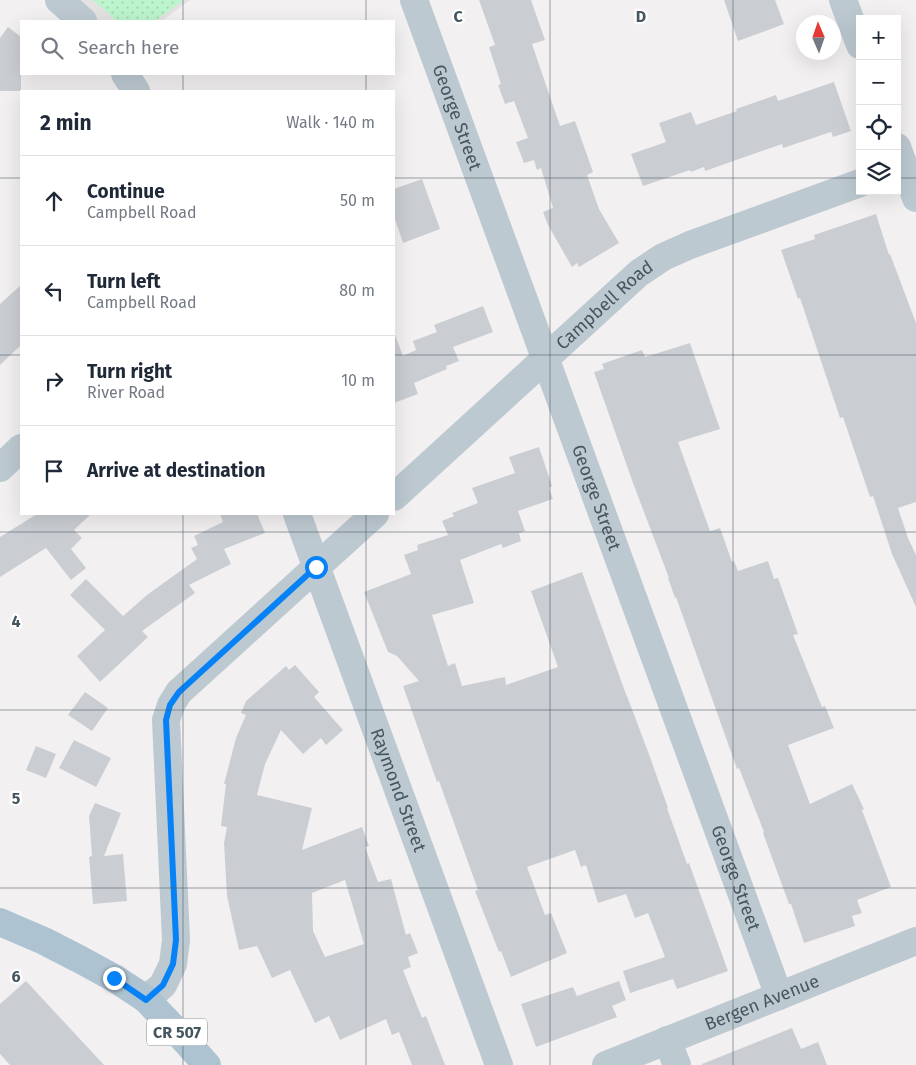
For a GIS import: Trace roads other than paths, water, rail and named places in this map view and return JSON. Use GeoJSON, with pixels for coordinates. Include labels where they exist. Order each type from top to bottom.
{"type":"FeatureCollection","features":[{"type":"Feature","properties":{"kind":"main road","name":"CR 507"},"geometry":{"type":"LineString","coordinates":[[0,922],[81,960],[114,978],[146,1000],[207,1065]]}},
{"type":"Feature","properties":{"kind":"street"},"geometry":{"type":"LineString","coordinates":[[59,0],[82,20]]}},
{"type":"Feature","properties":{"kind":"street","name":"George Street"},"geometry":{"type":"LineString","coordinates":[[414,0],[779,996]]}},
{"type":"Feature","properties":{"kind":"street"},"geometry":{"type":"LineString","coordinates":[[843,0],[856,34]]}},
{"type":"Feature","properties":{"kind":"street"},"geometry":{"type":"LineString","coordinates":[[126,75],[135,90]]}},
{"type":"Feature","properties":{"kind":"street"},"geometry":{"type":"LineString","coordinates":[[904,161],[916,198]]}},
{"type":"Feature","properties":{"kind":"street","name":"Campbell Road"},"geometry":{"type":"LineString","coordinates":[[395,496],[639,273],[663,257],[690,245],[856,184]]}},
{"type":"Feature","properties":{"kind":"street"},"geometry":{"type":"LineString","coordinates":[[0,468],[20,449]]}},
{"type":"Feature","properties":{"kind":"street","name":"Raymond Street"},"geometry":{"type":"LineString","coordinates":[[297,515],[498,1065]]}},
{"type":"Feature","properties":{"kind":"street"},"geometry":{"type":"LineString","coordinates":[[146,1000],[163,985],[173,964],[176,940],[166,720],[170,705],[179,692],[374,515]]}},
{"type":"Feature","properties":{"kind":"street","name":"Bergen Avenue"},"geometry":{"type":"LineString","coordinates":[[606,1065],[672,1053],[779,996],[916,941]]}}]}
